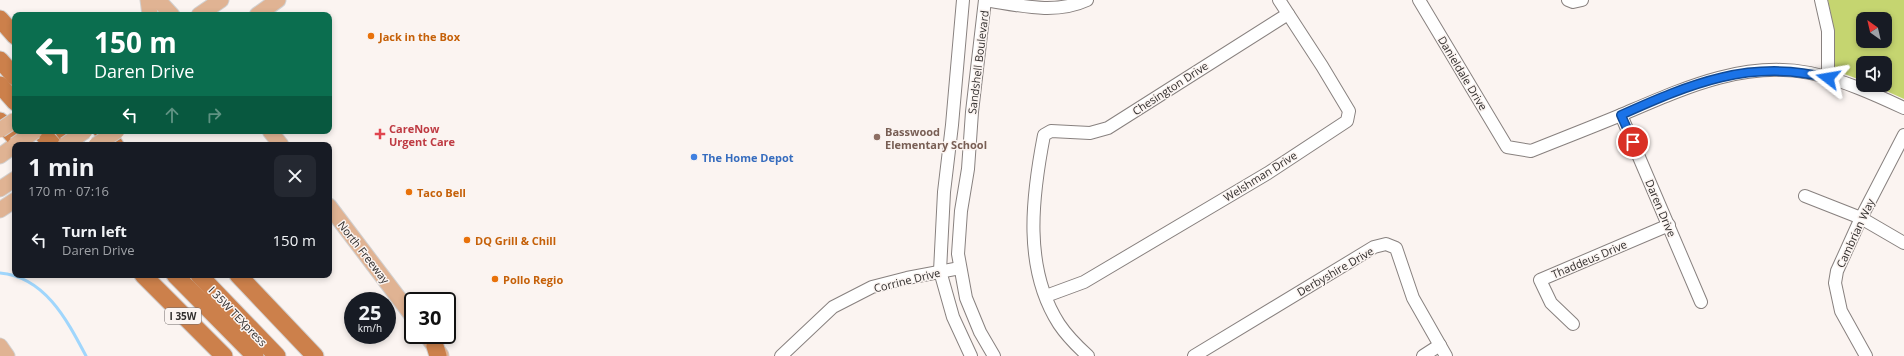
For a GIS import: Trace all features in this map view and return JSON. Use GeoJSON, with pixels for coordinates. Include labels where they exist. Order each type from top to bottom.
{"type":"FeatureCollection","features":[{"type":"Feature","properties":{"kind":"highway"},"geometry":{"type":"LineString","coordinates":[[0,19],[12,33]]}},
{"type":"Feature","properties":{"kind":"highway"},"geometry":{"type":"LineString","coordinates":[[0,60],[12,74]]}},
{"type":"Feature","properties":{"kind":"highway"},"geometry":{"type":"LineString","coordinates":[[0,85],[12,99]]}},
{"type":"Feature","properties":{"kind":"highway"},"geometry":{"type":"LineString","coordinates":[[0,121],[19,142]]}},
{"type":"Feature","properties":{"kind":"highway"},"geometry":{"type":"LineString","coordinates":[[43,134],[50,142]]}},
{"type":"Feature","properties":{"kind":"highway"},"geometry":{"type":"LineString","coordinates":[[67,134],[73,142]]}},
{"type":"Feature","properties":{"kind":"highway"},"geometry":{"type":"LineString","coordinates":[[105,134],[112,142]]}},
{"type":"Feature","properties":{"kind":"highway","name":"I 35W"},"geometry":{"type":"LineString","coordinates":[[146,278],[224,356]]}},
{"type":"Feature","properties":{"kind":"highway","name":"I 35W TEXpress"},"geometry":{"type":"LineString","coordinates":[[178,278],[255,356]]}},
{"type":"Feature","properties":{"kind":"highway","name":"I 35W TEXpress"},"geometry":{"type":"LineString","coordinates":[[202,278],[277,356]]}},
{"type":"Feature","properties":{"kind":"highway"},"geometry":{"type":"LineString","coordinates":[[241,278],[315,356]]}},
{"type":"Feature","properties":{"kind":"main road"},"geometry":{"type":"LineString","coordinates":[[148,0],[150,12]]}},
{"type":"Feature","properties":{"kind":"main road"},"geometry":{"type":"LineString","coordinates":[[158,0],[169,12]]}},
{"type":"Feature","properties":{"kind":"main road"},"geometry":{"type":"LineString","coordinates":[[203,12],[221,0]]}},
{"type":"Feature","properties":{"kind":"main road"},"geometry":{"type":"LineString","coordinates":[[260,12],[278,0]]}},
{"type":"Feature","properties":{"kind":"main road"},"geometry":{"type":"LineString","coordinates":[[0,130],[12,122]]}},
{"type":"Feature","properties":{"kind":"main road"},"geometry":{"type":"LineString","coordinates":[[19,142],[31,134]]}},
{"type":"Feature","properties":{"kind":"main road"},"geometry":{"type":"LineString","coordinates":[[68,142],[80,134]]}},
{"type":"Feature","properties":{"kind":"main road"},"geometry":{"type":"LineString","coordinates":[[100,142],[112,134]]}},
{"type":"Feature","properties":{"kind":"main road"},"geometry":{"type":"LineString","coordinates":[[272,134],[279,142]]}},
{"type":"Feature","properties":{"kind":"main road"},"geometry":{"type":"LineString","coordinates":[[0,156],[12,147]]}},
{"type":"Feature","properties":{"kind":"main road"},"geometry":{"type":"LineString","coordinates":[[0,189],[12,181]]}},
{"type":"Feature","properties":{"kind":"main road","name":"North Freeway"},"geometry":{"type":"LineString","coordinates":[[332,210],[404,305]]}},
{"type":"Feature","properties":{"kind":"main road"},"geometry":{"type":"LineString","coordinates":[[0,346],[7,356]]}},
{"type":"Feature","properties":{"kind":"street","name":"Sandshell Boulevard"},"geometry":{"type":"LineString","coordinates":[[963,0],[952,125],[944,192],[940,271],[953,317],[971,356]]}},
{"type":"Feature","properties":{"kind":"street","name":"Sandshell Boulevard"},"geometry":{"type":"LineString","coordinates":[[985,0],[958,254],[966,298],[980,332],[994,356]]}},
{"type":"Feature","properties":{"kind":"street"},"geometry":{"type":"LineString","coordinates":[[985,0],[1027,6],[1062,8],[1087,0]]}},
{"type":"Feature","properties":{"kind":"street","name":"Welshman Drive"},"geometry":{"type":"LineString","coordinates":[[1046,296],[1084,282],[1268,173],[1347,121],[1349,111],[1279,0]]}},
{"type":"Feature","properties":{"kind":"street","name":"Danieldale Drive"},"geometry":{"type":"LineString","coordinates":[[1419,0],[1507,147],[1532,151],[1621,115]]}},
{"type":"Feature","properties":{"kind":"street"},"geometry":{"type":"LineString","coordinates":[[1568,0],[1573,2],[1582,0]]}},
{"type":"Feature","properties":{"kind":"street"},"geometry":{"type":"LineString","coordinates":[[1821,0],[1828,31],[1828,78]]}},
{"type":"Feature","properties":{"kind":"street","name":"Chesington Drive"},"geometry":{"type":"LineString","coordinates":[[1046,296],[1035,260],[1033,224],[1036,175],[1044,135],[1051,131],[1090,133],[1108,128],[1288,14]]}},
{"type":"Feature","properties":{"kind":"street"},"geometry":{"type":"LineString","coordinates":[[1621,115],[1674,91],[1735,73],[1771,70],[1810,73],[1828,78],[1852,85],[1904,108]]}},
{"type":"Feature","properties":{"kind":"street","name":"Daren Drive"},"geometry":{"type":"LineString","coordinates":[[1621,115],[1701,302]]}},
{"type":"Feature","properties":{"kind":"street","name":"Cambrian Way"},"geometry":{"type":"LineString","coordinates":[[1866,356],[1841,312],[1836,283],[1837,271],[1861,218],[1904,135]]}},
{"type":"Feature","properties":{"kind":"street"},"geometry":{"type":"LineString","coordinates":[[1805,196],[1861,218],[1904,243]]}},
{"type":"Feature","properties":{"kind":"street","name":"Thaddeus Drive"},"geometry":{"type":"LineString","coordinates":[[1572,324],[1551,303],[1540,280],[1669,225]]}},
{"type":"Feature","properties":{"kind":"street","name":"Derbyshire Drive"},"geometry":{"type":"LineString","coordinates":[[1194,356],[1374,247],[1386,244],[1396,248],[1413,298],[1446,356]]}},
{"type":"Feature","properties":{"kind":"street","name":"Corrine Drive"},"geometry":{"type":"LineString","coordinates":[[781,356],[833,307],[872,287],[940,271],[960,268]]}},
{"type":"Feature","properties":{"kind":"street"},"geometry":{"type":"LineString","coordinates":[[1046,296],[1059,323],[1088,356]]}},
{"type":"Feature","properties":{"kind":"street"},"geometry":{"type":"LineString","coordinates":[[1423,356],[1440,345]]}},
{"type":"Feature","properties":{"kind":"green space"},"geometry":{"type":"Polygon","coordinates":[[[1828,0],[1904,0],[1904,99],[1888,92],[1892,92],[1892,56],[1856,56],[1856,78],[1834,70],[1833,27],[1828,0]]]}},
{"type":"Feature","properties":{"kind":"waterway"},"geometry":{"type":"LineString","coordinates":[[0,273],[12,275]]}},
{"type":"Feature","properties":{"kind":"waterway"},"geometry":{"type":"LineString","coordinates":[[20,278],[30,283],[53,302],[71,328],[86,356]]}},
{"type":"Feature","properties":{"kind":"place","name":"Jack in the Box"},"geometry":{"type":"Point","coordinates":[371,36]}},
{"type":"Feature","properties":{"kind":"place","name":"CareNow Urgent Care"},"geometry":{"type":"Point","coordinates":[380,134]}},
{"type":"Feature","properties":{"kind":"place","name":"Basswood Elementary School"},"geometry":{"type":"Point","coordinates":[877,137]}},
{"type":"Feature","properties":{"kind":"place","name":"The Home Depot"},"geometry":{"type":"Point","coordinates":[694,157]}},
{"type":"Feature","properties":{"kind":"place","name":"Taco Bell"},"geometry":{"type":"Point","coordinates":[409,192]}},
{"type":"Feature","properties":{"kind":"place","name":"DQ Grill & Chill"},"geometry":{"type":"Point","coordinates":[467,240]}},
{"type":"Feature","properties":{"kind":"place","name":"Pollo Regio"},"geometry":{"type":"Point","coordinates":[495,279]}},
{"type":"Feature","properties":{"kind":"route"},"geometry":{"type":"LineString","coordinates":[[1633,142],[1621,115],[1668,94],[1693,85],[1735,73],[1771,70],[1810,73],[1828,78]]}}]}
